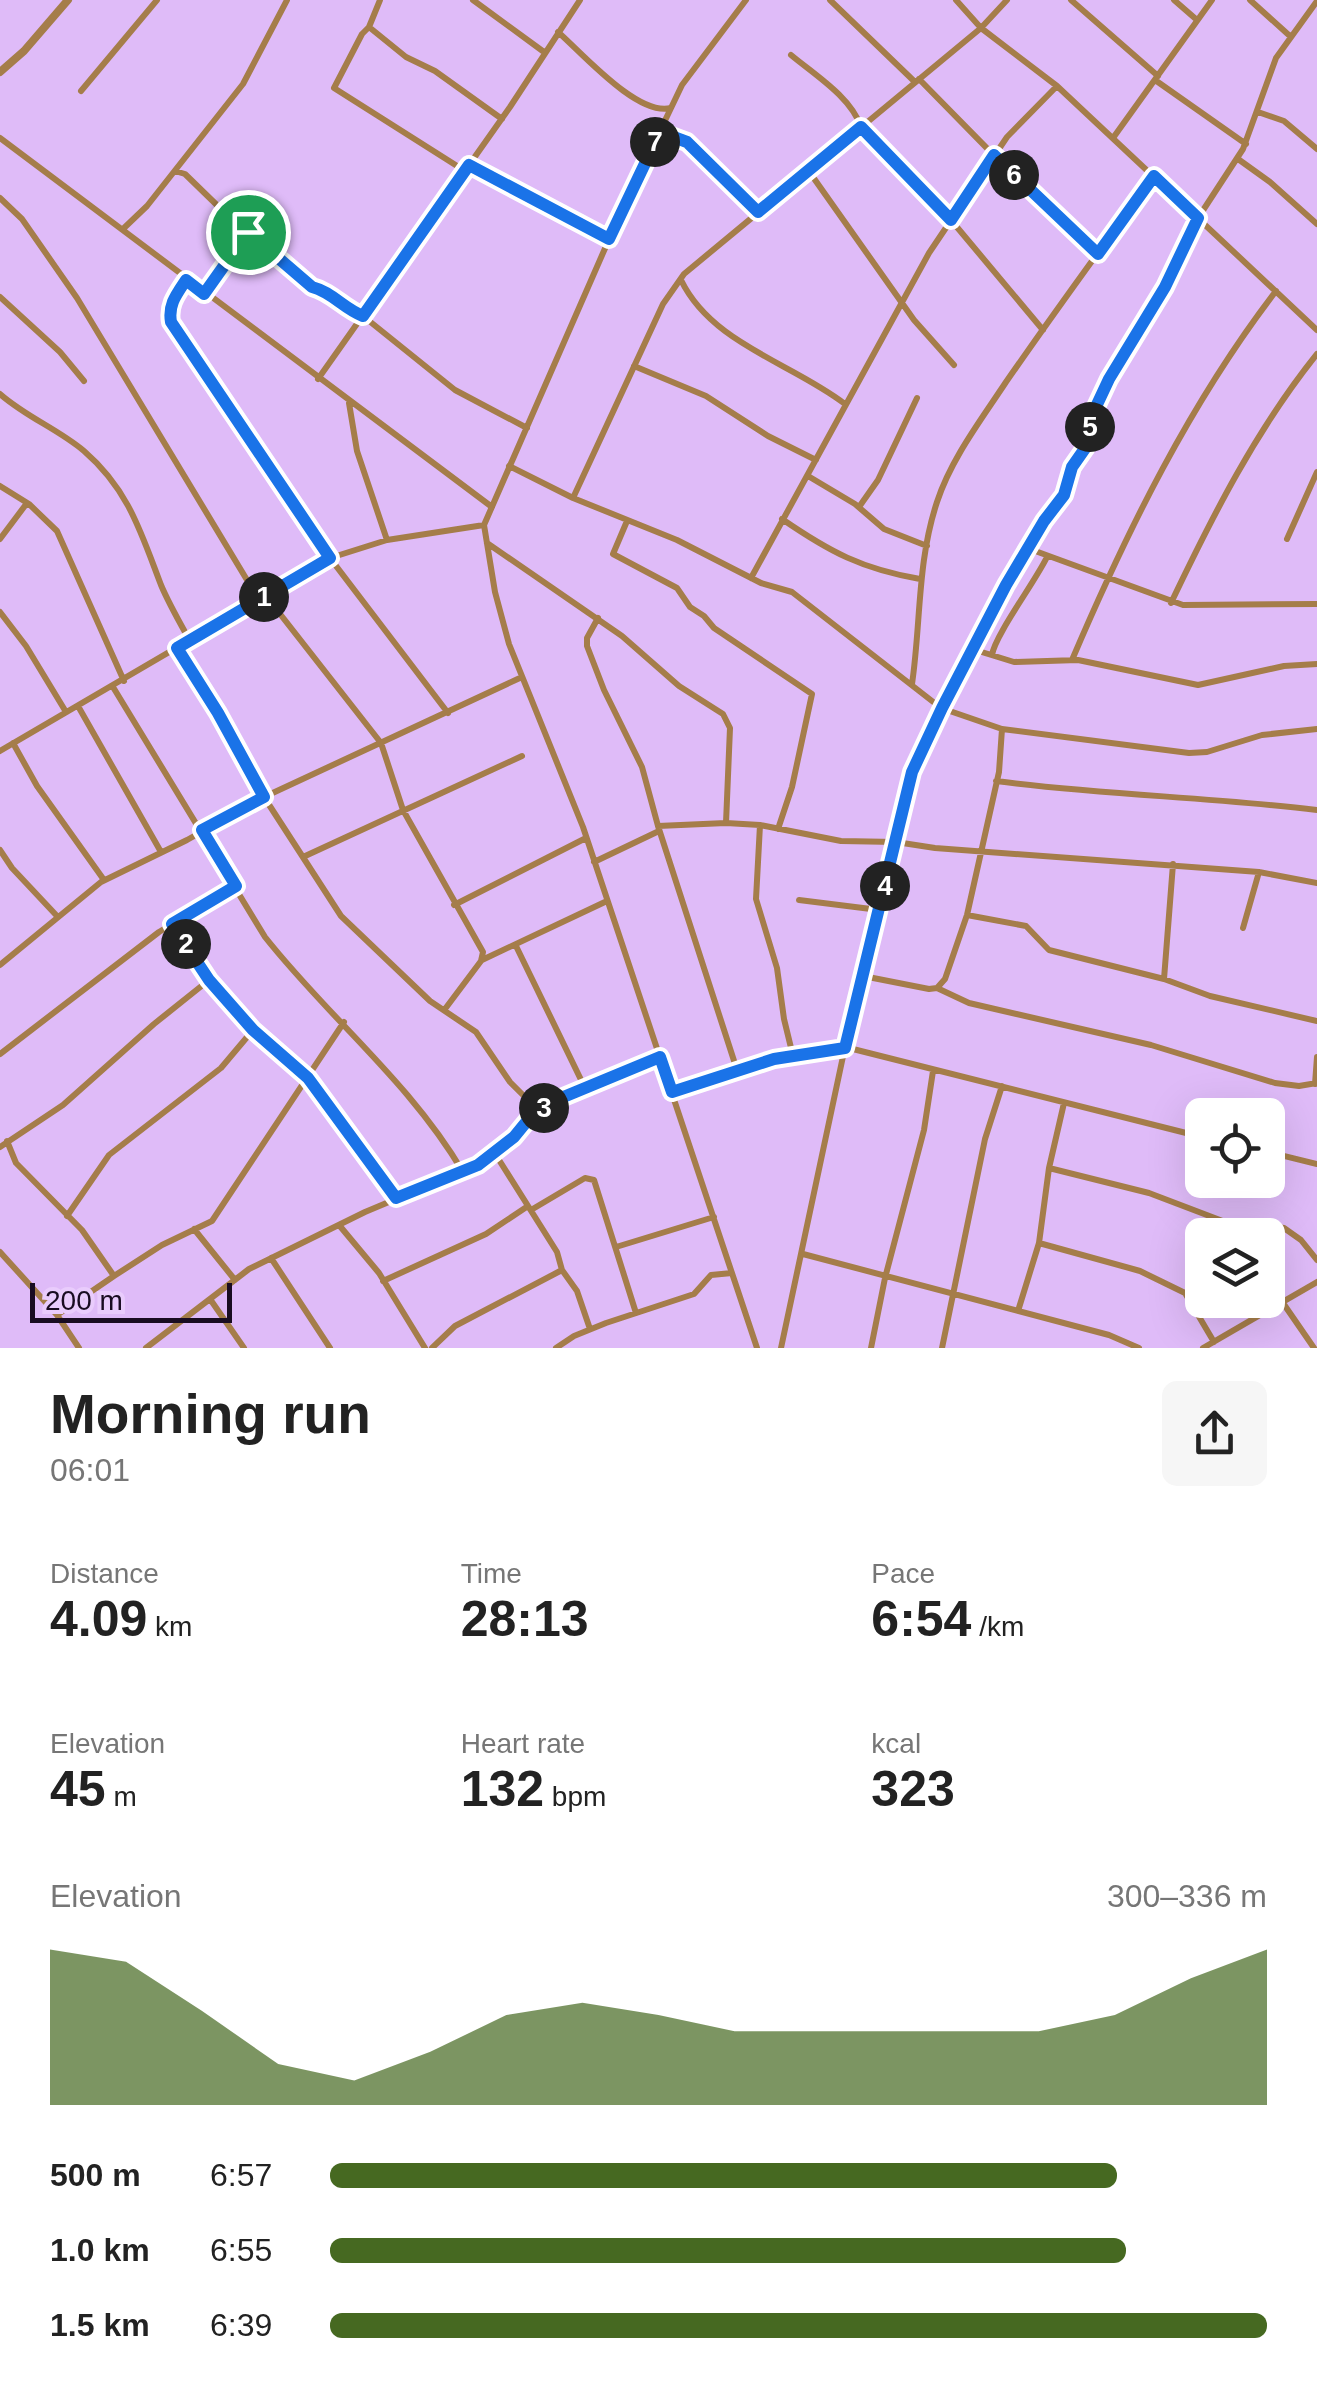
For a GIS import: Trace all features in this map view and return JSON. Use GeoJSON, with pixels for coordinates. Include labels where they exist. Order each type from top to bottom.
{"type":"FeatureCollection","features":[{"type":"Feature","properties":{"kind":"street"},"geometry":{"type":"LineString","coordinates":[[0,72],[24,51],[68,0]]}},
{"type":"Feature","properties":{"kind":"street"},"geometry":{"type":"LineString","coordinates":[[81,92],[157,0]]}},
{"type":"Feature","properties":{"kind":"street"},"geometry":{"type":"LineString","coordinates":[[124,228],[243,84],[287,0]]}},
{"type":"Feature","properties":{"kind":"street"},"geometry":{"type":"LineString","coordinates":[[380,0],[334,88],[467,168],[609,239]]}},
{"type":"Feature","properties":{"kind":"street"},"geometry":{"type":"LineString","coordinates":[[473,0],[544,52]]}},
{"type":"Feature","properties":{"kind":"street"},"geometry":{"type":"LineString","coordinates":[[318,379],[580,0]]}},
{"type":"Feature","properties":{"kind":"street"},"geometry":{"type":"LineString","coordinates":[[746,0],[682,85],[609,239],[484,526],[504,627],[586,838],[757,1348]]}},
{"type":"Feature","properties":{"kind":"street"},"geometry":{"type":"LineString","coordinates":[[830,0],[1098,254]]}},
{"type":"Feature","properties":{"kind":"street"},"geometry":{"type":"LineString","coordinates":[[956,0],[982,28],[1058,86],[1317,330]]}},
{"type":"Feature","properties":{"kind":"street"},"geometry":{"type":"LineString","coordinates":[[573,498],[663,304],[680,279],[982,28],[1007,0]]}},
{"type":"Feature","properties":{"kind":"street"},"geometry":{"type":"LineString","coordinates":[[1072,0],[1156,78],[1246,144]]}},
{"type":"Feature","properties":{"kind":"street"},"geometry":{"type":"LineString","coordinates":[[1174,0],[1196,20]]}},
{"type":"Feature","properties":{"kind":"street"},"geometry":{"type":"LineString","coordinates":[[1113,138],[1212,0]]}},
{"type":"Feature","properties":{"kind":"street"},"geometry":{"type":"LineString","coordinates":[[1250,0],[1291,37]]}},
{"type":"Feature","properties":{"kind":"street"},"geometry":{"type":"LineString","coordinates":[[781,1348],[845,1048],[912,772],[972,648],[1027,548],[1064,495],[1072,467],[1086,447],[1094,411],[1109,379],[1165,287],[1198,218],[1246,144],[1276,58],[1317,2]]}},
{"type":"Feature","properties":{"kind":"street"},"geometry":{"type":"LineString","coordinates":[[369,27],[406,57],[436,71],[502,118]]}},
{"type":"Feature","properties":{"kind":"street"},"geometry":{"type":"LineString","coordinates":[[558,32],[598,72],[658,111],[671,108]]}},
{"type":"Feature","properties":{"kind":"street"},"geometry":{"type":"LineString","coordinates":[[792,56],[844,100],[861,127],[951,220],[1042,330]]}},
{"type":"Feature","properties":{"kind":"street"},"geometry":{"type":"LineString","coordinates":[[751,578],[900,302],[951,220],[1007,136],[1058,86]]}},
{"type":"Feature","properties":{"kind":"street"},"geometry":{"type":"LineString","coordinates":[[1258,112],[1284,121],[1317,149]]}},
{"type":"Feature","properties":{"kind":"street"},"geometry":{"type":"LineString","coordinates":[[660,132],[687,142],[758,212]]}},
{"type":"Feature","properties":{"kind":"street"},"geometry":{"type":"LineString","coordinates":[[0,138],[492,507]]}},
{"type":"Feature","properties":{"kind":"street"},"geometry":{"type":"LineString","coordinates":[[1238,159],[1317,224]]}},
{"type":"Feature","properties":{"kind":"street"},"geometry":{"type":"LineString","coordinates":[[808,170],[900,302],[954,365]]}},
{"type":"Feature","properties":{"kind":"street"},"geometry":{"type":"LineString","coordinates":[[174,171],[186,174],[312,287],[324,290],[363,316],[447,384],[527,428]]}},
{"type":"Feature","properties":{"kind":"street"},"geometry":{"type":"LineString","coordinates":[[912,684],[919,632],[917,596],[937,501],[946,481],[969,438],[1042,330],[1154,176]]}},
{"type":"Feature","properties":{"kind":"street"},"geometry":{"type":"LineString","coordinates":[[0,198],[22,219],[77,298],[247,580],[266,596],[380,743],[403,810],[454,905],[481,946],[480,961]]}},
{"type":"Feature","properties":{"kind":"street"},"geometry":{"type":"LineString","coordinates":[[204,294],[248,232]]}},
{"type":"Feature","properties":{"kind":"street"},"geometry":{"type":"LineString","coordinates":[[680,279],[715,326],[821,385],[845,404]]}},
{"type":"Feature","properties":{"kind":"street"},"geometry":{"type":"LineString","coordinates":[[186,280],[169,310],[171,322],[330,558],[448,713]]}},
{"type":"Feature","properties":{"kind":"street"},"geometry":{"type":"LineString","coordinates":[[1072,660],[1107,578],[1202,395],[1276,292]]}},
{"type":"Feature","properties":{"kind":"street"},"geometry":{"type":"LineString","coordinates":[[0,298],[60,352],[84,381]]}},
{"type":"Feature","properties":{"kind":"street"},"geometry":{"type":"LineString","coordinates":[[1172,603],[1225,493],[1291,387],[1317,354]]}},
{"type":"Feature","properties":{"kind":"street"},"geometry":{"type":"LineString","coordinates":[[634,366],[706,396],[768,436],[816,460]]}},
{"type":"Feature","properties":{"kind":"street"},"geometry":{"type":"LineString","coordinates":[[0,394],[84,451],[117,486],[143,534],[162,589],[190,641]]}},
{"type":"Feature","properties":{"kind":"street"},"geometry":{"type":"LineString","coordinates":[[859,507],[878,480],[918,398]]}},
{"type":"Feature","properties":{"kind":"street"},"geometry":{"type":"LineString","coordinates":[[349,402],[357,451],[386,540]]}},
{"type":"Feature","properties":{"kind":"street"},"geometry":{"type":"LineString","coordinates":[[509,466],[798,596],[942,708],[1002,730],[1190,753],[1262,736],[1317,729]]}},
{"type":"Feature","properties":{"kind":"street"},"geometry":{"type":"LineString","coordinates":[[1286,539],[1317,472]]}},
{"type":"Feature","properties":{"kind":"street"},"geometry":{"type":"LineString","coordinates":[[808,476],[859,507],[884,529],[927,546]]}},
{"type":"Feature","properties":{"kind":"street"},"geometry":{"type":"LineString","coordinates":[[0,486],[27,503],[57,532],[124,680]]}},
{"type":"Feature","properties":{"kind":"street"},"geometry":{"type":"LineString","coordinates":[[0,539],[27,503]]}},
{"type":"Feature","properties":{"kind":"street"},"geometry":{"type":"LineString","coordinates":[[782,519],[851,562],[878,572],[920,579]]}},
{"type":"Feature","properties":{"kind":"street"},"geometry":{"type":"LineString","coordinates":[[627,521],[613,554],[678,588],[690,607],[714,628],[812,694],[792,787],[778,829]]}},
{"type":"Feature","properties":{"kind":"street"},"geometry":{"type":"LineString","coordinates":[[0,751],[330,558],[386,540],[484,526]]}},
{"type":"Feature","properties":{"kind":"street"},"geometry":{"type":"LineString","coordinates":[[487,543],[598,618],[679,686],[728,719],[726,823]]}},
{"type":"Feature","properties":{"kind":"street"},"geometry":{"type":"LineString","coordinates":[[1027,548],[1172,603],[1317,604]]}},
{"type":"Feature","properties":{"kind":"street"},"geometry":{"type":"LineString","coordinates":[[992,656],[995,642],[1047,557]]}},
{"type":"Feature","properties":{"kind":"street"},"geometry":{"type":"LineString","coordinates":[[0,612],[66,712]]}},
{"type":"Feature","properties":{"kind":"street"},"geometry":{"type":"LineString","coordinates":[[598,618],[587,646],[642,767],[737,1070]]}},
{"type":"Feature","properties":{"kind":"street"},"geometry":{"type":"LineString","coordinates":[[177,648],[264,797],[340,916],[430,1001],[476,1032],[510,1082],[526,1098],[532,1115]]}},
{"type":"Feature","properties":{"kind":"street"},"geometry":{"type":"LineString","coordinates":[[972,648],[1014,662],[1072,660],[1198,685],[1284,666],[1317,664]]}},
{"type":"Feature","properties":{"kind":"street"},"geometry":{"type":"LineString","coordinates":[[1,962],[104,880],[264,797],[522,677]]}},
{"type":"Feature","properties":{"kind":"street"},"geometry":{"type":"LineString","coordinates":[[113,687],[275,949],[412,1098],[463,1172]]}},
{"type":"Feature","properties":{"kind":"street"},"geometry":{"type":"LineString","coordinates":[[78,706],[162,852]]}},
{"type":"Feature","properties":{"kind":"street"},"geometry":{"type":"LineString","coordinates":[[937,988],[952,966],[967,915],[996,781],[1002,730]]}},
{"type":"Feature","properties":{"kind":"street"},"geometry":{"type":"LineString","coordinates":[[13,743],[37,786],[104,880]]}},
{"type":"Feature","properties":{"kind":"street"},"geometry":{"type":"LineString","coordinates":[[303,857],[522,756]]}},
{"type":"Feature","properties":{"kind":"street"},"geometry":{"type":"LineString","coordinates":[[996,781],[1062,790],[1275,802],[1317,810]]}},
{"type":"Feature","properties":{"kind":"street"},"geometry":{"type":"LineString","coordinates":[[594,862],[658,828],[726,823],[760,825],[840,840],[1172,864],[1259,872],[1317,883]]}},
{"type":"Feature","properties":{"kind":"street"},"geometry":{"type":"LineString","coordinates":[[760,825],[756,899],[777,968],[793,1056]]}},
{"type":"Feature","properties":{"kind":"street"},"geometry":{"type":"LineString","coordinates":[[454,905],[586,838]]}},
{"type":"Feature","properties":{"kind":"street"},"geometry":{"type":"LineString","coordinates":[[0,850],[57,916]]}},
{"type":"Feature","properties":{"kind":"street"},"geometry":{"type":"LineString","coordinates":[[1164,979],[1172,864]]}},
{"type":"Feature","properties":{"kind":"street"},"geometry":{"type":"LineString","coordinates":[[1243,928],[1259,872]]}},
{"type":"Feature","properties":{"kind":"street"},"geometry":{"type":"LineString","coordinates":[[0,1054],[172,924],[236,886]]}},
{"type":"Feature","properties":{"kind":"street"},"geometry":{"type":"LineString","coordinates":[[799,900],[880,910]]}},
{"type":"Feature","properties":{"kind":"street"},"geometry":{"type":"LineString","coordinates":[[445,1009],[480,961],[607,901]]}},
{"type":"Feature","properties":{"kind":"street"},"geometry":{"type":"LineString","coordinates":[[967,915],[1026,926],[1049,950],[1164,979],[1210,996],[1317,1021]]}},
{"type":"Feature","properties":{"kind":"street"},"geometry":{"type":"LineString","coordinates":[[172,924],[209,980],[253,1030],[308,1078],[396,1198]]}},
{"type":"Feature","properties":{"kind":"street"},"geometry":{"type":"LineString","coordinates":[[516,946],[584,1088]]}},
{"type":"Feature","properties":{"kind":"street"},"geometry":{"type":"LineString","coordinates":[[863,976],[898,985],[937,988],[969,1003],[1151,1045],[1275,1083],[1316,1084],[1317,1057]]}},
{"type":"Feature","properties":{"kind":"street"},"geometry":{"type":"LineString","coordinates":[[0,1147],[64,1104],[209,980]]}},
{"type":"Feature","properties":{"kind":"street"},"geometry":{"type":"LineString","coordinates":[[56,1316],[162,1244],[212,1221],[344,1022]]}},
{"type":"Feature","properties":{"kind":"street"},"geometry":{"type":"LineString","coordinates":[[66,1216],[109,1155],[221,1068],[253,1030]]}},
{"type":"Feature","properties":{"kind":"street"},"geometry":{"type":"LineString","coordinates":[[672,1092],[737,1070],[845,1048],[1185,1133]]}},
{"type":"Feature","properties":{"kind":"street"},"geometry":{"type":"LineString","coordinates":[[146,1348],[157,1345],[234,1280],[271,1258],[396,1198],[463,1172],[528,1124],[532,1115],[584,1088],[660,1057]]}},
{"type":"Feature","properties":{"kind":"street"},"geometry":{"type":"LineString","coordinates":[[871,1348],[924,1130],[933,1071]]}},
{"type":"Feature","properties":{"kind":"street"},"geometry":{"type":"LineString","coordinates":[[942,1348],[985,1139],[1002,1086]]}},
{"type":"Feature","properties":{"kind":"street"},"geometry":{"type":"LineString","coordinates":[[1018,1312],[1039,1243],[1049,1168],[1064,1103]]}},
{"type":"Feature","properties":{"kind":"street"},"geometry":{"type":"LineString","coordinates":[[8,1141],[16,1163],[82,1230],[114,1276]]}},
{"type":"Feature","properties":{"kind":"street"},"geometry":{"type":"LineString","coordinates":[[494,1152],[557,1252],[562,1270],[577,1291],[590,1329]]}},
{"type":"Feature","properties":{"kind":"street"},"geometry":{"type":"LineString","coordinates":[[1285,1156],[1317,1164]]}},
{"type":"Feature","properties":{"kind":"street"},"geometry":{"type":"LineString","coordinates":[[1049,1168],[1149,1192],[1242,1228],[1284,1228],[1301,1240],[1317,1260]]}},
{"type":"Feature","properties":{"kind":"street"},"geometry":{"type":"LineString","coordinates":[[383,1281],[486,1234],[590,1178],[636,1313]]}},
{"type":"Feature","properties":{"kind":"street"},"geometry":{"type":"LineString","coordinates":[[616,1247],[714,1217]]}},
{"type":"Feature","properties":{"kind":"street"},"geometry":{"type":"LineString","coordinates":[[339,1224],[358,1244],[428,1348],[455,1326],[562,1270]]}},
{"type":"Feature","properties":{"kind":"street"},"geometry":{"type":"LineString","coordinates":[[194,1229],[234,1280]]}},
{"type":"Feature","properties":{"kind":"street"},"geometry":{"type":"LineString","coordinates":[[1039,1243],[1140,1272],[1185,1292],[1214,1342]]}},
{"type":"Feature","properties":{"kind":"street"},"geometry":{"type":"LineString","coordinates":[[0,1252],[79,1348]]}},
{"type":"Feature","properties":{"kind":"street"},"geometry":{"type":"LineString","coordinates":[[803,1254],[1109,1335],[1139,1348]]}},
{"type":"Feature","properties":{"kind":"street"},"geometry":{"type":"LineString","coordinates":[[271,1258],[330,1348]]}},
{"type":"Feature","properties":{"kind":"street"},"geometry":{"type":"LineString","coordinates":[[556,1348],[590,1329],[694,1294],[711,1274],[732,1273]]}},
{"type":"Feature","properties":{"kind":"street"},"geometry":{"type":"LineString","coordinates":[[1285,1302],[1317,1282]]}},
{"type":"Feature","properties":{"kind":"street"},"geometry":{"type":"LineString","coordinates":[[210,1299],[244,1348]]}},
{"type":"Feature","properties":{"kind":"street"},"geometry":{"type":"LineString","coordinates":[[1285,1304],[1314,1348]]}},
{"type":"Feature","properties":{"kind":"street"},"geometry":{"type":"LineString","coordinates":[[1203,1348],[1257,1318]]}},
{"type":"Feature","properties":{"kind":"route"},"geometry":{"type":"LineString","coordinates":[[861,127],[951,220],[994,155],[1098,254],[1154,176],[1198,218],[1165,287],[1109,379],[1094,411],[1086,447],[1072,467],[1064,495],[1006,585],[912,772],[845,1048],[774,1059],[672,1092],[660,1057],[561,1098],[532,1115],[514,1137],[478,1165],[396,1198],[308,1078],[253,1030],[209,980],[172,924],[236,886],[202,830],[264,797],[177,648],[330,558],[171,322],[169,310],[186,280],[204,294],[248,232],[312,287],[324,290],[363,316],[469,165],[609,239],[660,132],[687,142],[758,212],[861,127]]}}]}
